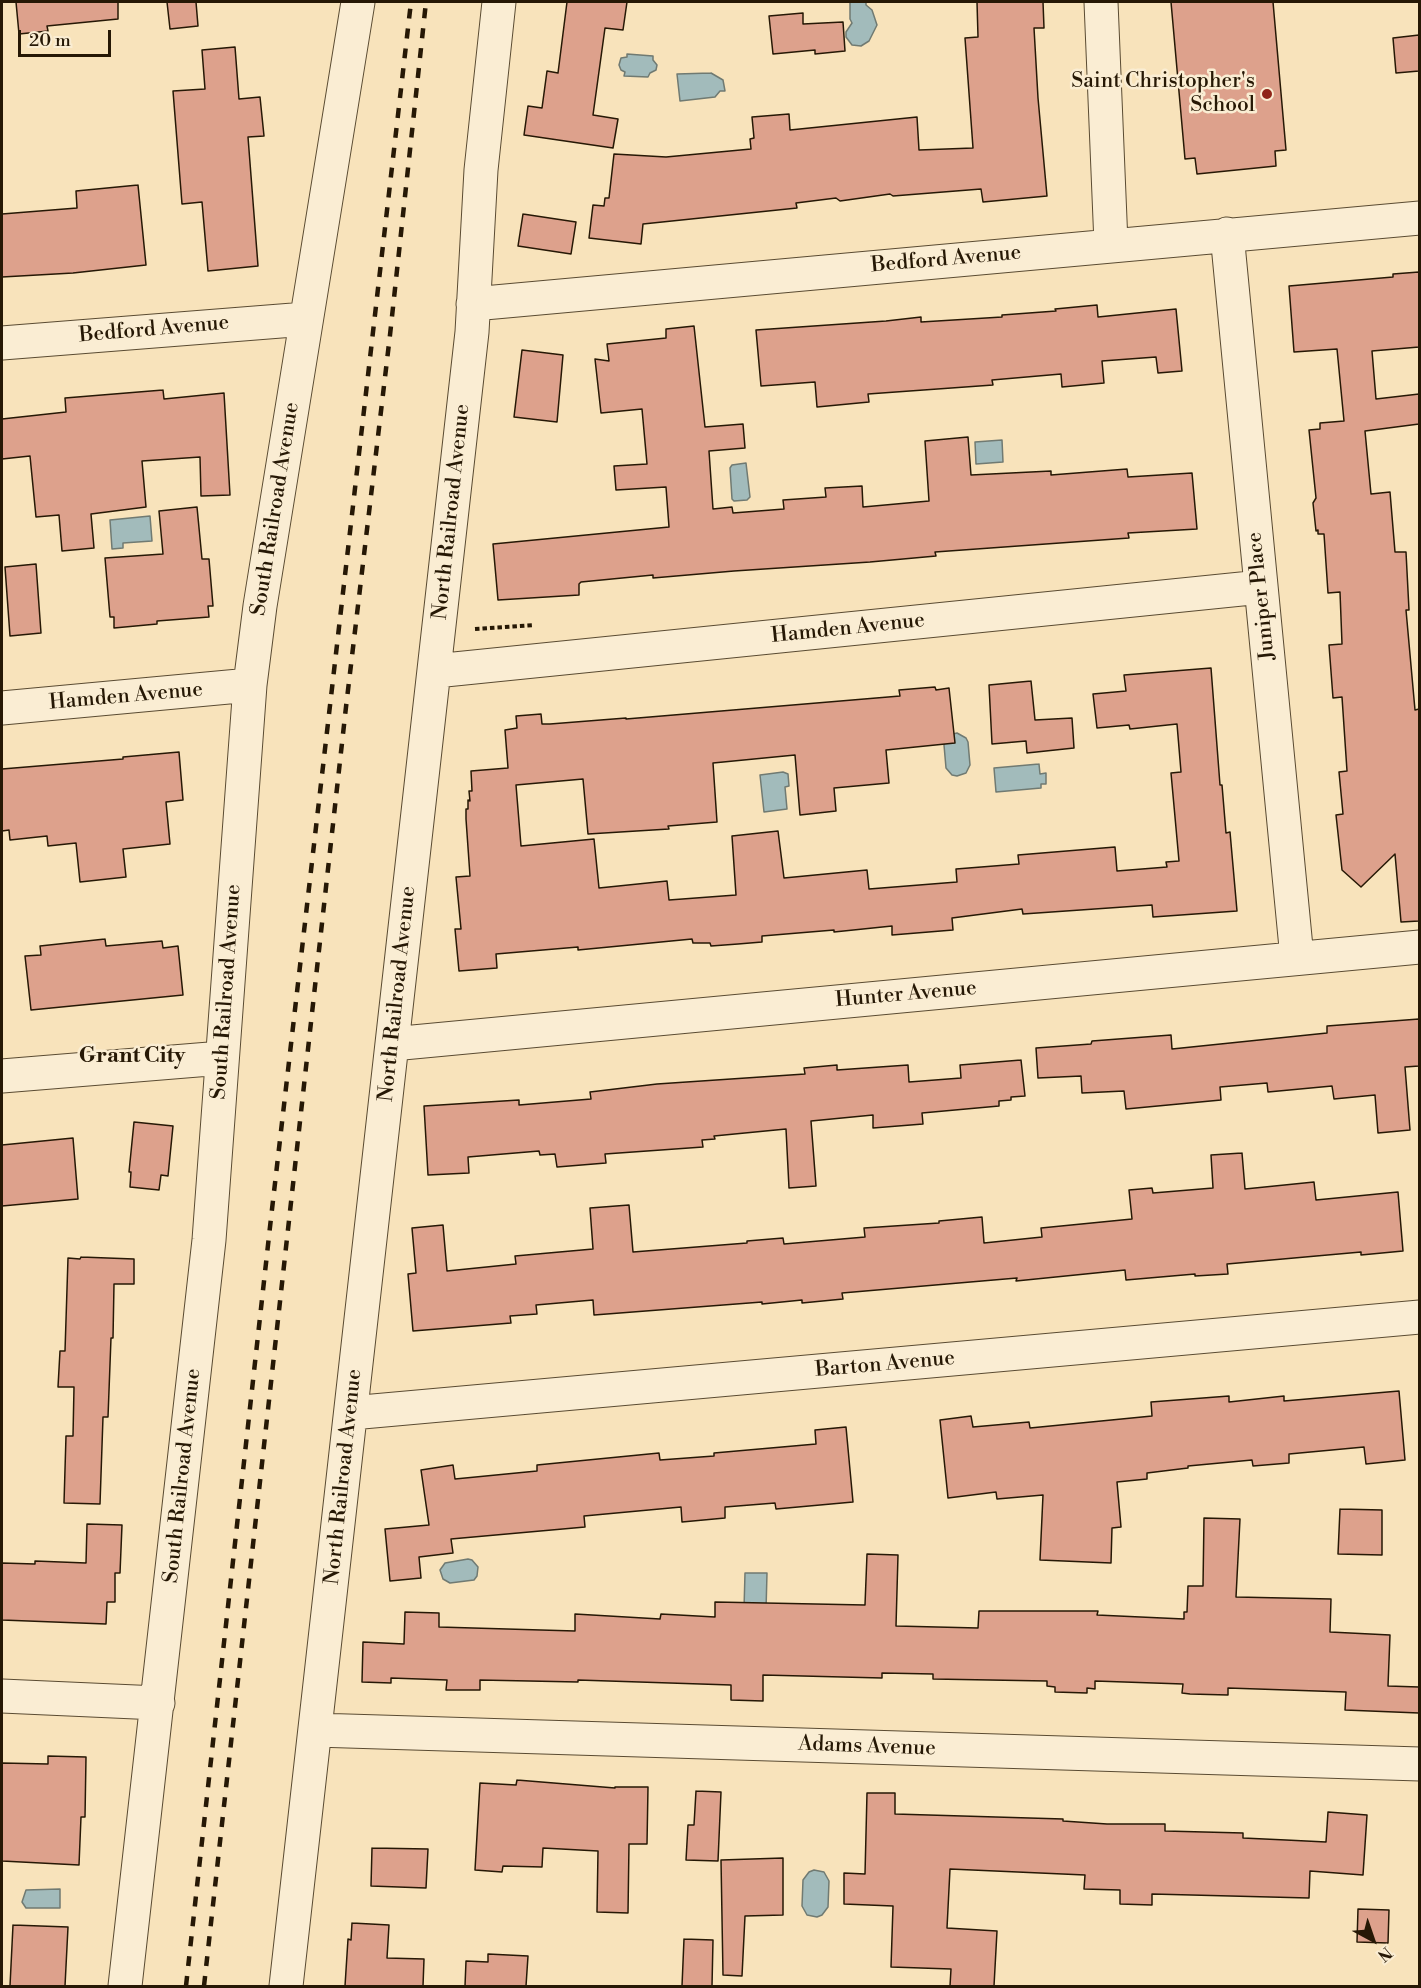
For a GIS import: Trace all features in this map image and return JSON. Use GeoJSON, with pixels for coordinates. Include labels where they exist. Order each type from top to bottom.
{"type":"FeatureCollection","features":[{"type":"Feature","properties":{"kind":"street","name":"South Railroad Avenue"},"geometry":{"type":"LineString","coordinates":[[125,1986],[209,1240],[250,685],[260,606],[358,2]]}},
{"type":"Feature","properties":{"kind":"street","name":"North Railroad Avenue"},"geometry":{"type":"LineString","coordinates":[[286,1986],[472,332],[482,160],[499,2]]}},
{"type":"Feature","properties":{"kind":"street"},"geometry":{"type":"LineString","coordinates":[[1101,2],[1111,244]]}},
{"type":"Feature","properties":{"kind":"street","name":"Bedford Avenue"},"geometry":{"type":"LineString","coordinates":[[473,304],[1111,244],[1419,218]]}},
{"type":"Feature","properties":{"kind":"street","name":"Juniper Place"},"geometry":{"type":"LineString","coordinates":[[1227,234],[1297,958]]}},
{"type":"Feature","properties":{"kind":"street","name":"Bedford Avenue"},"geometry":{"type":"LineString","coordinates":[[2,343],[306,319]]}},
{"type":"Feature","properties":{"kind":"street","name":"Hamden Avenue"},"geometry":{"type":"LineString","coordinates":[[435,671],[1262,587]]}},
{"type":"Feature","properties":{"kind":"street","name":"Hamden Avenue"},"geometry":{"type":"LineString","coordinates":[[2,708],[250,685]]}},
{"type":"Feature","properties":{"kind":"street","name":"Hunter Avenue"},"geometry":{"type":"LineString","coordinates":[[392,1044],[1419,947]]}},
{"type":"Feature","properties":{"kind":"street"},"geometry":{"type":"LineString","coordinates":[[2,1076],[222,1058]]}},
{"type":"Feature","properties":{"kind":"street","name":"Barton Avenue"},"geometry":{"type":"LineString","coordinates":[[351,1413],[1419,1317]]}},
{"type":"Feature","properties":{"kind":"street"},"geometry":{"type":"LineString","coordinates":[[2,1696],[158,1703]]}},
{"type":"Feature","properties":{"kind":"street","name":"Adams Avenue"},"geometry":{"type":"LineString","coordinates":[[315,1730],[1419,1764]]}},
{"type":"Feature","properties":{"kind":"path"},"geometry":{"type":"LineString","coordinates":[[475,629],[534,625]]}},
{"type":"Feature","properties":{"kind":"water"},"geometry":{"type":"Polygon","coordinates":[[[850,2],[866,2],[872,10],[877,25],[869,41],[861,46],[852,45],[846,37],[846,32],[852,23],[850,2]]]}},
{"type":"Feature","properties":{"kind":"water"},"geometry":{"type":"Polygon","coordinates":[[[627,54],[653,56],[657,65],[656,70],[648,77],[624,76],[625,72],[619,65],[621,58],[627,57],[627,54]]]}},
{"type":"Feature","properties":{"kind":"water"},"geometry":{"type":"Polygon","coordinates":[[[711,73],[723,80],[725,91],[720,91],[715,97],[680,101],[677,74],[711,73]]]}},
{"type":"Feature","properties":{"kind":"water"},"geometry":{"type":"Polygon","coordinates":[[[1002,440],[1003,462],[976,464],[975,442],[1002,440]]]}},
{"type":"Feature","properties":{"kind":"water"},"geometry":{"type":"Polygon","coordinates":[[[746,463],[750,497],[747,500],[734,501],[730,468],[732,465],[746,463]]]}},
{"type":"Feature","properties":{"kind":"water"},"geometry":{"type":"Polygon","coordinates":[[[150,516],[152,541],[123,543],[123,548],[112,549],[110,520],[150,516]]]}},
{"type":"Feature","properties":{"kind":"water"},"geometry":{"type":"Polygon","coordinates":[[[957,733],[966,738],[968,742],[970,765],[966,773],[957,776],[952,775],[946,768],[944,745],[945,740],[957,733]]]}},
{"type":"Feature","properties":{"kind":"water"},"geometry":{"type":"Polygon","coordinates":[[[1039,764],[1040,774],[1046,773],[1046,784],[1041,784],[1041,788],[996,792],[994,768],[1039,764]]]}},
{"type":"Feature","properties":{"kind":"water"},"geometry":{"type":"Polygon","coordinates":[[[783,772],[788,774],[789,786],[785,787],[787,809],[764,812],[760,775],[783,772]]]}},
{"type":"Feature","properties":{"kind":"water"},"geometry":{"type":"Polygon","coordinates":[[[468,1559],[478,1567],[474,1580],[450,1583],[443,1579],[440,1570],[445,1563],[468,1559]]]}},
{"type":"Feature","properties":{"kind":"water"},"geometry":{"type":"Polygon","coordinates":[[[745,1573],[767,1573],[766,1610],[744,1609],[745,1573]]]}},
{"type":"Feature","properties":{"kind":"water"},"geometry":{"type":"Polygon","coordinates":[[[814,1870],[824,1872],[829,1881],[828,1907],[822,1915],[817,1917],[807,1915],[802,1906],[803,1880],[809,1872],[814,1870]]]}},
{"type":"Feature","properties":{"kind":"water"},"geometry":{"type":"Polygon","coordinates":[[[60,1889],[60,1908],[26,1908],[22,1902],[26,1890],[60,1889]]]}},
{"type":"Feature","properties":{"kind":"building"},"geometry":{"type":"Polygon","coordinates":[[[16,2],[118,2],[118,19],[47,26],[48,31],[19,34],[16,2]]]}},
{"type":"Feature","properties":{"kind":"building"},"geometry":{"type":"Polygon","coordinates":[[[167,2],[196,2],[198,26],[170,29],[167,2]]]}},
{"type":"Feature","properties":{"kind":"building"},"geometry":{"type":"Polygon","coordinates":[[[567,2],[627,2],[623,30],[605,28],[593,115],[618,119],[613,148],[524,135],[528,106],[542,108],[547,71],[558,73],[567,2]]]}},
{"type":"Feature","properties":{"kind":"building"},"geometry":{"type":"Polygon","coordinates":[[[977,2],[1043,2],[1044,28],[1034,28],[1047,196],[983,202],[981,189],[893,196],[890,194],[840,201],[836,198],[796,203],[797,208],[643,224],[641,244],[589,238],[593,205],[604,206],[605,198],[609,198],[614,154],[666,157],[751,149],[750,139],[754,138],[752,117],[789,114],[790,130],[917,117],[919,150],[973,148],[965,38],[978,37],[977,2]]]}},
{"type":"Feature","properties":{"kind":"building"},"geometry":{"type":"Polygon","coordinates":[[[1171,2],[1273,2],[1286,150],[1275,151],[1276,166],[1197,174],[1195,158],[1185,159],[1171,2]]]}},
{"type":"Feature","properties":{"kind":"building"},"geometry":{"type":"Polygon","coordinates":[[[803,13],[803,24],[843,22],[845,51],[815,54],[815,50],[773,54],[769,16],[803,13]]]}},
{"type":"Feature","properties":{"kind":"building"},"geometry":{"type":"Polygon","coordinates":[[[1419,35],[1419,71],[1396,73],[1393,38],[1419,35]]]}},
{"type":"Feature","properties":{"kind":"building"},"geometry":{"type":"Polygon","coordinates":[[[235,47],[239,99],[260,97],[264,136],[248,137],[258,266],[208,271],[202,202],[182,204],[173,91],[205,89],[202,50],[235,47]]]}},
{"type":"Feature","properties":{"kind":"building"},"geometry":{"type":"Polygon","coordinates":[[[138,185],[146,265],[73,273],[2,277],[2,214],[77,208],[76,191],[138,185]]]}},
{"type":"Feature","properties":{"kind":"building"},"geometry":{"type":"Polygon","coordinates":[[[523,214],[576,222],[571,254],[518,246],[523,214]]]}},
{"type":"Feature","properties":{"kind":"building"},"geometry":{"type":"Polygon","coordinates":[[[1419,272],[1419,347],[1372,351],[1376,399],[1419,394],[1419,424],[1365,431],[1371,494],[1390,492],[1395,552],[1406,552],[1409,610],[1406,610],[1415,710],[1419,709],[1419,921],[1401,922],[1395,854],[1361,887],[1342,870],[1336,815],[1343,814],[1339,772],[1347,771],[1342,697],[1333,698],[1329,645],[1342,644],[1340,592],[1328,593],[1324,534],[1318,534],[1318,530],[1316,531],[1313,503],[1316,498],[1309,430],[1320,429],[1320,423],[1344,421],[1337,349],[1294,352],[1289,286],[1393,277],[1393,274],[1419,272]]]}},
{"type":"Feature","properties":{"kind":"building"},"geometry":{"type":"Polygon","coordinates":[[[1097,305],[1098,317],[1176,309],[1182,371],[1158,373],[1156,357],[1102,361],[1104,383],[1062,387],[1061,374],[992,380],[993,385],[868,394],[869,402],[817,407],[815,382],[761,386],[756,330],[921,317],[921,322],[1002,317],[1002,315],[1097,305]]]}},
{"type":"Feature","properties":{"kind":"building"},"geometry":{"type":"Polygon","coordinates":[[[694,326],[705,427],[743,424],[745,448],[709,451],[713,509],[732,507],[733,513],[784,509],[783,500],[826,497],[825,488],[862,486],[863,507],[929,501],[925,441],[968,437],[971,475],[1051,471],[1051,475],[1127,469],[1128,477],[1192,473],[1197,529],[1128,533],[1129,538],[935,552],[936,556],[870,562],[653,578],[653,575],[581,582],[579,595],[498,600],[493,544],[669,527],[666,487],[616,490],[614,466],[647,464],[642,409],[601,413],[595,359],[609,361],[607,344],[666,338],[666,329],[694,326]]]}},
{"type":"Feature","properties":{"kind":"building"},"geometry":{"type":"Polygon","coordinates":[[[522,350],[563,355],[557,422],[514,417],[522,350]]]}},
{"type":"Feature","properties":{"kind":"building"},"geometry":{"type":"Polygon","coordinates":[[[163,390],[164,399],[224,393],[230,495],[201,496],[200,457],[142,461],[146,507],[91,514],[94,548],[62,551],[59,515],[36,517],[30,456],[2,459],[2,419],[66,412],[65,398],[163,390]]]}},
{"type":"Feature","properties":{"kind":"building"},"geometry":{"type":"Polygon","coordinates":[[[197,507],[202,559],[209,559],[213,606],[208,606],[209,617],[157,621],[157,624],[114,628],[114,617],[110,617],[105,558],[163,554],[159,511],[197,507]]]}},
{"type":"Feature","properties":{"kind":"building"},"geometry":{"type":"Polygon","coordinates":[[[36,564],[41,633],[10,636],[5,567],[36,564]]]}},
{"type":"Feature","properties":{"kind":"building"},"geometry":{"type":"Polygon","coordinates":[[[1211,668],[1220,785],[1222,785],[1226,833],[1230,832],[1237,911],[1153,917],[1152,905],[1023,914],[1022,909],[952,918],[953,930],[892,935],[892,926],[762,936],[762,942],[711,946],[710,943],[693,943],[692,939],[578,950],[578,947],[496,954],[497,968],[459,971],[455,929],[461,929],[456,877],[470,876],[466,809],[468,809],[468,800],[470,801],[469,791],[472,791],[471,771],[508,768],[505,730],[517,728],[516,716],[541,714],[542,724],[550,724],[900,696],[899,690],[949,688],[955,743],[886,750],[889,783],[834,788],[836,811],[800,815],[795,755],[713,763],[717,822],[668,826],[669,829],[588,834],[583,779],[516,785],[521,846],[594,839],[599,888],[667,881],[669,900],[736,895],[732,836],[778,831],[784,878],[867,870],[869,889],[957,882],[956,869],[1019,864],[1018,855],[1115,847],[1117,871],[1167,867],[1166,862],[1179,861],[1171,773],[1181,772],[1177,724],[1130,729],[1129,725],[1097,728],[1093,694],[1126,691],[1124,675],[1211,668]]]}},
{"type":"Feature","properties":{"kind":"building"},"geometry":{"type":"Polygon","coordinates":[[[1031,681],[1035,720],[1072,718],[1074,748],[1027,753],[1026,741],[992,744],[989,685],[1031,681]]]}},
{"type":"Feature","properties":{"kind":"building"},"geometry":{"type":"Polygon","coordinates":[[[179,752],[183,800],[166,802],[170,844],[123,849],[126,877],[80,882],[76,843],[48,846],[47,836],[10,840],[9,830],[2,831],[2,769],[179,752]]]}},
{"type":"Feature","properties":{"kind":"building"},"geometry":{"type":"Polygon","coordinates":[[[105,939],[106,946],[162,941],[163,948],[178,946],[183,995],[31,1010],[25,956],[41,955],[40,946],[105,939]]]}},
{"type":"Feature","properties":{"kind":"building"},"geometry":{"type":"Polygon","coordinates":[[[1419,1019],[1419,1066],[1405,1067],[1410,1130],[1378,1133],[1375,1095],[1334,1099],[1332,1086],[1268,1092],[1267,1083],[1220,1087],[1221,1100],[1126,1109],[1124,1091],[1082,1093],[1081,1076],[1038,1078],[1036,1048],[1171,1035],[1172,1049],[1327,1033],[1327,1026],[1419,1019]]]}},
{"type":"Feature","properties":{"kind":"building"},"geometry":{"type":"Polygon","coordinates":[[[1021,1060],[1025,1096],[999,1101],[999,1106],[922,1113],[923,1124],[873,1128],[873,1115],[811,1121],[816,1186],[789,1188],[786,1129],[714,1136],[715,1139],[702,1140],[703,1147],[605,1154],[606,1163],[557,1167],[555,1154],[540,1155],[539,1151],[468,1157],[469,1173],[428,1175],[424,1106],[519,1100],[519,1105],[591,1099],[590,1092],[657,1084],[805,1074],[804,1068],[837,1065],[837,1070],[908,1065],[909,1082],[961,1078],[960,1065],[1021,1060]]]}},
{"type":"Feature","properties":{"kind":"building"},"geometry":{"type":"Polygon","coordinates":[[[134,1122],[173,1126],[168,1176],[161,1175],[159,1190],[130,1187],[131,1172],[129,1172],[134,1122]]]}},
{"type":"Feature","properties":{"kind":"building"},"geometry":{"type":"Polygon","coordinates":[[[73,1138],[78,1199],[2,1206],[2,1145],[73,1138]]]}},
{"type":"Feature","properties":{"kind":"building"},"geometry":{"type":"Polygon","coordinates":[[[1242,1153],[1245,1189],[1314,1182],[1316,1200],[1398,1192],[1403,1251],[1361,1255],[1361,1252],[1227,1264],[1228,1274],[1195,1276],[1195,1274],[1126,1280],[1125,1270],[1016,1281],[1017,1278],[842,1293],[843,1299],[802,1303],[802,1300],[762,1304],[762,1302],[594,1315],[593,1300],[536,1305],[537,1314],[510,1316],[511,1323],[413,1331],[408,1274],[416,1273],[412,1228],[443,1225],[447,1271],[516,1264],[515,1256],[593,1249],[590,1208],[629,1205],[633,1252],[783,1238],[784,1244],[865,1237],[864,1228],[939,1223],[939,1221],[982,1217],[984,1243],[1042,1237],[1041,1228],[1132,1219],[1129,1190],[1152,1188],[1153,1193],[1213,1188],[1211,1155],[1242,1153]]]}},
{"type":"Feature","properties":{"kind":"building"},"geometry":{"type":"Polygon","coordinates":[[[81,1257],[134,1259],[134,1284],[114,1284],[108,1417],[103,1417],[100,1504],[64,1503],[66,1436],[73,1436],[74,1387],[58,1387],[60,1351],[65,1351],[68,1258],[80,1259],[81,1257]]]}},
{"type":"Feature","properties":{"kind":"building"},"geometry":{"type":"Polygon","coordinates":[[[1399,1391],[1405,1460],[1366,1464],[1364,1447],[1289,1454],[1289,1463],[1253,1466],[1252,1460],[1188,1466],[1188,1468],[1147,1473],[1147,1479],[1117,1482],[1121,1527],[1112,1528],[1111,1563],[1040,1560],[1043,1495],[997,1499],[996,1492],[948,1498],[940,1420],[971,1416],[973,1427],[1029,1422],[1030,1428],[1152,1416],[1151,1402],[1229,1396],[1229,1402],[1284,1396],[1284,1401],[1399,1391]]]}},
{"type":"Feature","properties":{"kind":"building"},"geometry":{"type":"Polygon","coordinates":[[[846,1427],[853,1502],[776,1509],[775,1503],[725,1507],[725,1518],[682,1522],[681,1507],[584,1516],[585,1527],[451,1539],[453,1553],[419,1557],[421,1578],[390,1581],[385,1529],[429,1525],[421,1470],[453,1465],[455,1479],[537,1471],[537,1465],[659,1453],[660,1460],[714,1456],[714,1453],[816,1444],[815,1430],[846,1427]]]}},
{"type":"Feature","properties":{"kind":"building"},"geometry":{"type":"Polygon","coordinates":[[[1340,1509],[1382,1510],[1382,1555],[1338,1554],[1340,1509]]]}},
{"type":"Feature","properties":{"kind":"building"},"geometry":{"type":"Polygon","coordinates":[[[1204,1518],[1240,1519],[1236,1597],[1331,1599],[1330,1632],[1390,1635],[1388,1686],[1419,1687],[1419,1713],[1345,1710],[1346,1692],[1228,1688],[1228,1695],[1190,1694],[1182,1693],[1183,1684],[1095,1681],[1095,1689],[1087,1688],[1087,1693],[1055,1692],[1055,1687],[1047,1686],[1047,1681],[933,1679],[933,1674],[882,1673],[882,1678],[763,1675],[763,1701],[731,1700],[731,1685],[578,1680],[578,1682],[480,1680],[480,1690],[446,1690],[447,1680],[391,1678],[391,1683],[362,1682],[363,1642],[404,1644],[405,1612],[439,1613],[439,1627],[575,1631],[575,1614],[660,1619],[661,1614],[715,1617],[715,1602],[865,1605],[867,1554],[898,1555],[896,1626],[978,1628],[979,1611],[1098,1611],[1097,1615],[1184,1619],[1184,1612],[1187,1612],[1188,1586],[1203,1586],[1204,1518]]]}},
{"type":"Feature","properties":{"kind":"building"},"geometry":{"type":"Polygon","coordinates":[[[87,1524],[122,1525],[120,1573],[115,1573],[115,1602],[107,1602],[106,1624],[2,1620],[2,1563],[35,1564],[35,1561],[86,1563],[87,1524]]]}},
{"type":"Feature","properties":{"kind":"building"},"geometry":{"type":"Polygon","coordinates":[[[48,1756],[86,1757],[85,1817],[81,1817],[79,1865],[2,1861],[2,1763],[48,1764],[48,1756]]]}},
{"type":"Feature","properties":{"kind":"building"},"geometry":{"type":"Polygon","coordinates":[[[517,1780],[615,1788],[648,1787],[647,1844],[629,1844],[628,1913],[597,1912],[598,1851],[543,1848],[542,1867],[503,1866],[502,1872],[475,1870],[480,1783],[516,1785],[517,1780]]]}},
{"type":"Feature","properties":{"kind":"building"},"geometry":{"type":"Polygon","coordinates":[[[696,1791],[721,1792],[718,1861],[686,1860],[688,1825],[694,1825],[696,1791]]]}},
{"type":"Feature","properties":{"kind":"building"},"geometry":{"type":"Polygon","coordinates":[[[867,1793],[895,1793],[895,1814],[1063,1819],[1063,1821],[1107,1824],[1165,1824],[1165,1831],[1243,1833],[1243,1838],[1326,1842],[1328,1812],[1367,1815],[1363,1875],[1310,1871],[1309,1898],[1152,1894],[1152,1905],[1120,1904],[1120,1890],[1084,1889],[1085,1875],[950,1869],[947,1928],[997,1931],[994,1986],[950,1986],[951,1969],[891,1967],[893,1906],[844,1904],[844,1873],[865,1874],[867,1793]]]}},
{"type":"Feature","properties":{"kind":"building"},"geometry":{"type":"Polygon","coordinates":[[[372,1848],[428,1849],[426,1888],[371,1886],[372,1848]]]}},
{"type":"Feature","properties":{"kind":"building"},"geometry":{"type":"Polygon","coordinates":[[[783,1858],[783,1915],[745,1916],[742,1976],[723,1975],[721,1860],[783,1858]]]}},
{"type":"Feature","properties":{"kind":"building"},"geometry":{"type":"Polygon","coordinates":[[[1358,1909],[1389,1910],[1388,1943],[1357,1942],[1358,1909]]]}},
{"type":"Feature","properties":{"kind":"building"},"geometry":{"type":"Polygon","coordinates":[[[352,1923],[389,1925],[387,1958],[424,1959],[423,1986],[345,1986],[348,1939],[351,1940],[352,1923]]]}},
{"type":"Feature","properties":{"kind":"building"},"geometry":{"type":"Polygon","coordinates":[[[13,1925],[68,1927],[65,1986],[10,1986],[13,1925]]]}},
{"type":"Feature","properties":{"kind":"building"},"geometry":{"type":"Polygon","coordinates":[[[684,1939],[713,1940],[712,1986],[682,1986],[684,1939]]]}},
{"type":"Feature","properties":{"kind":"building"},"geometry":{"type":"Polygon","coordinates":[[[488,1954],[528,1956],[526,1986],[465,1986],[466,1961],[488,1962],[488,1954]]]}},
{"type":"Feature","properties":{"kind":"railway"},"geometry":{"type":"LineString","coordinates":[[186,1986],[271,1218],[411,2]]}},
{"type":"Feature","properties":{"kind":"railway"},"geometry":{"type":"LineString","coordinates":[[204,1986],[426,2]]}},
{"type":"Feature","properties":{"kind":"place","name":"Saint Christopher's School"},"geometry":{"type":"Point","coordinates":[1267,94]}},
{"type":"Feature","properties":{"kind":"district","name":"Grant City"},"geometry":{"type":"Point","coordinates":[132,1057]}}]}
